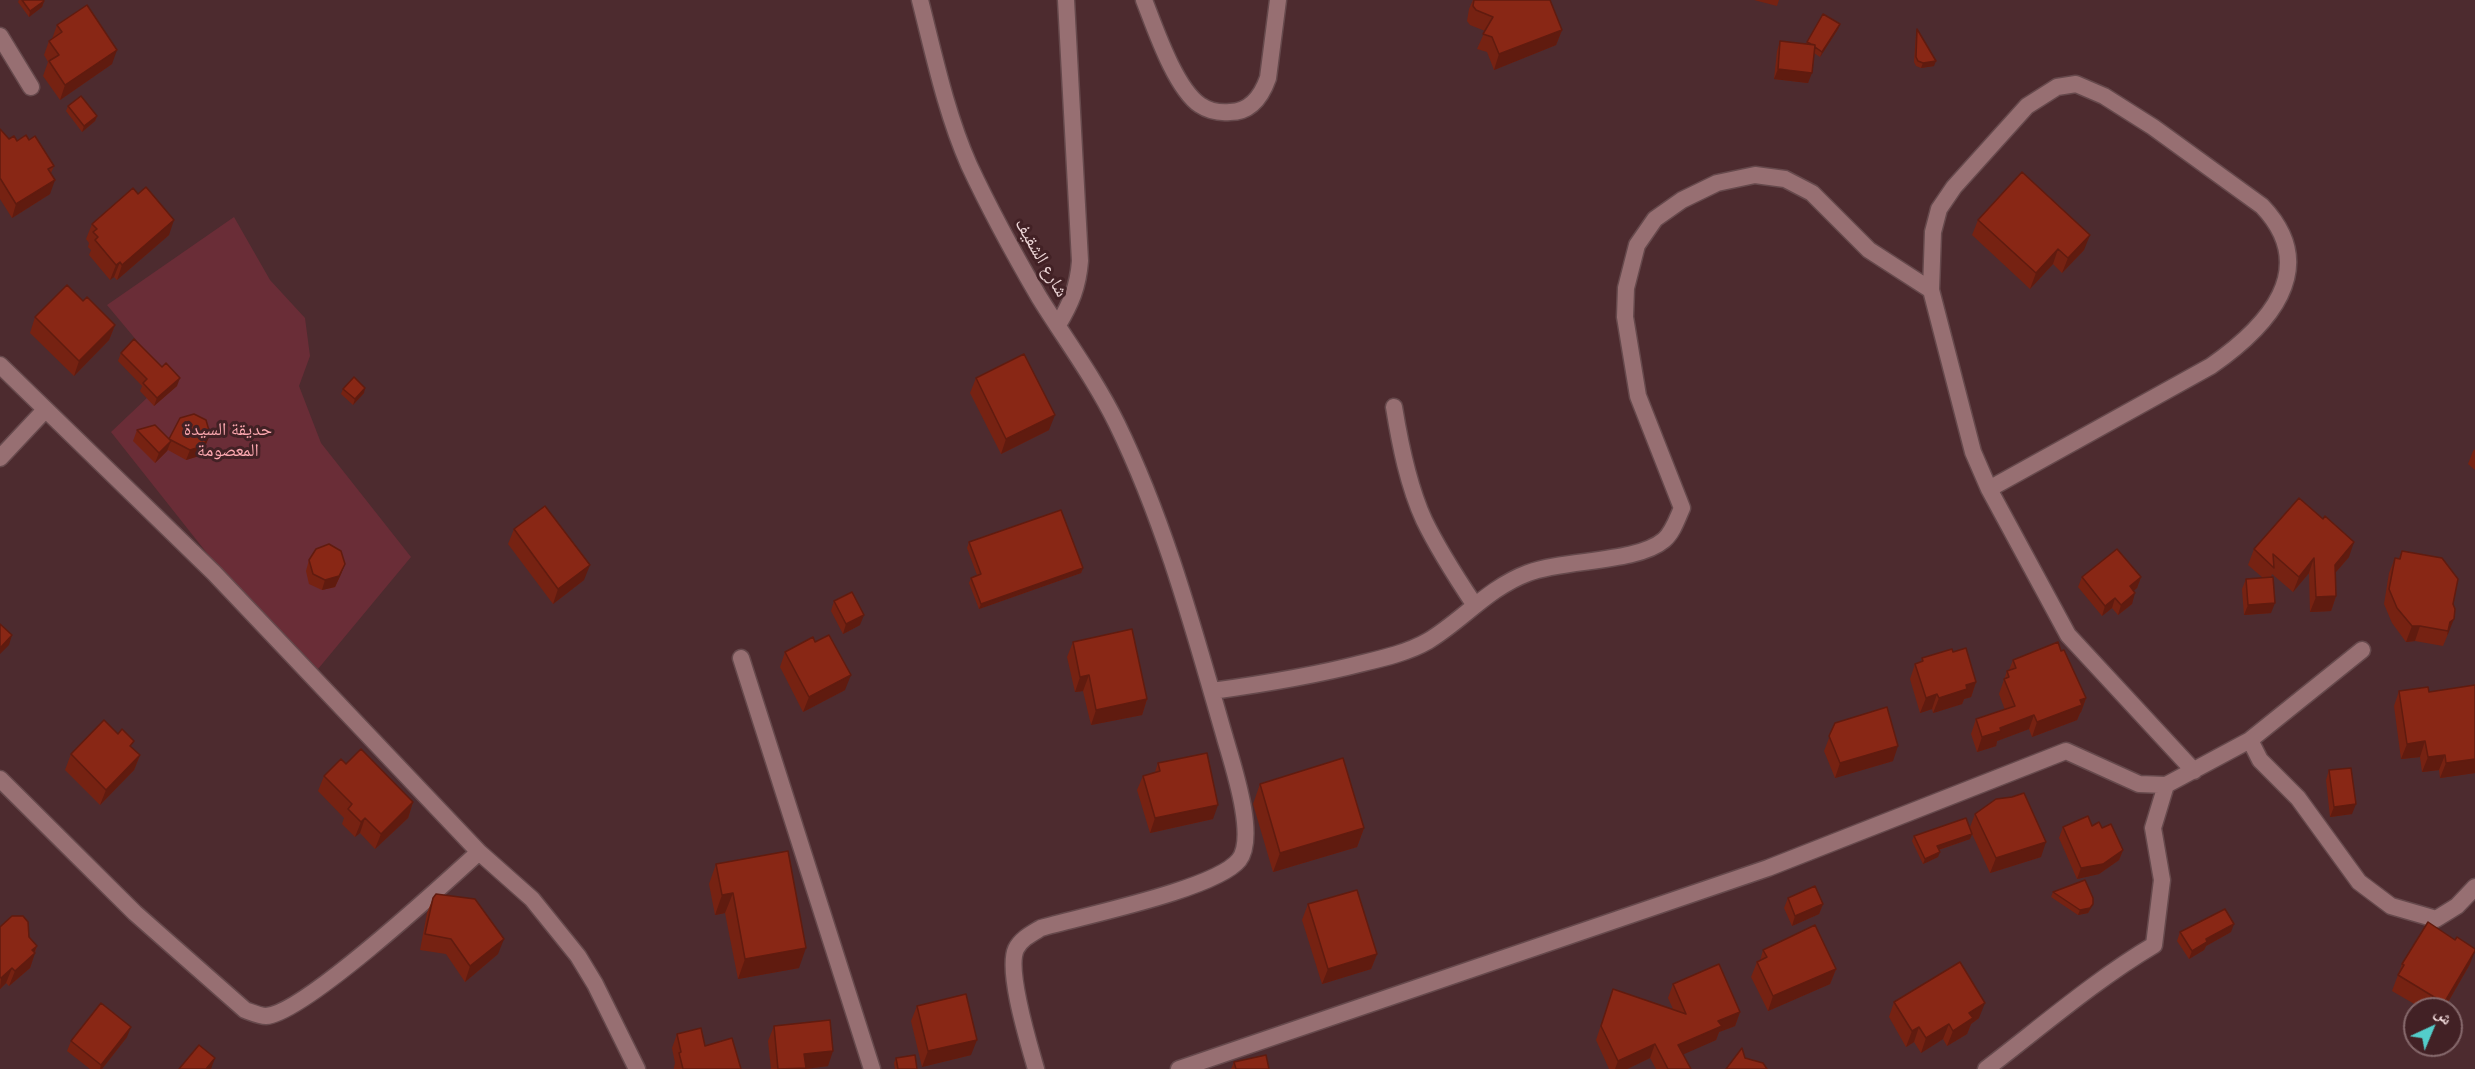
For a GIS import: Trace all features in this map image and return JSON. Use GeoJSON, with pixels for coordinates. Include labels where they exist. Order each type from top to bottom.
{"type":"FeatureCollection","features":[{"type":"Feature","properties":{"kind":"street","name":"شارع الشقيف"},"geometry":{"type":"LineString","coordinates":[[920,0],[951,112],[968,161],[995,218],[1058,325],[1072,301],[1078,284],[1080,261],[1066,0]]}},
{"type":"Feature","properties":{"kind":"street"},"geometry":{"type":"LineString","coordinates":[[1144,0],[1160,39],[1190,97],[1201,106],[1217,113],[1235,112],[1248,107],[1260,97],[1268,78],[1278,0]]}},
{"type":"Feature","properties":{"kind":"street"},"geometry":{"type":"LineString","coordinates":[[0,36],[32,87]]}},
{"type":"Feature","properties":{"kind":"street"},"geometry":{"type":"LineString","coordinates":[[1989,489],[2211,366],[2239,347],[2271,313],[2285,288],[2288,268],[2286,244],[2276,221],[2262,206],[2153,127],[2104,96],[2076,84],[2057,87],[2027,106],[1954,187],[1939,209],[1933,232],[1931,290],[1973,453],[1989,489],[2068,635],[2194,771]]}},
{"type":"Feature","properties":{"kind":"street"},"geometry":{"type":"LineString","coordinates":[[1212,691],[1309,677],[1384,658],[1426,643],[1450,627],[1474,604],[1503,585],[1529,572],[1573,562],[1642,552],[1664,540],[1674,527],[1682,508],[1638,396],[1625,317],[1626,288],[1637,245],[1655,219],[1682,200],[1717,183],[1755,175],[1785,179],[1812,194],[1869,250],[1931,290]]}},
{"type":"Feature","properties":{"kind":"street"},"geometry":{"type":"LineString","coordinates":[[1036,1069],[1025,1032],[1013,971],[1013,956],[1025,937],[1041,928],[1174,892],[1227,872],[1240,860],[1246,847],[1248,830],[1185,594],[1154,508],[1116,423],[1058,325]]}},
{"type":"Feature","properties":{"kind":"street"},"geometry":{"type":"LineString","coordinates":[[0,365],[214,573],[479,852],[532,899],[560,931],[595,984],[637,1069]]}},
{"type":"Feature","properties":{"kind":"street"},"geometry":{"type":"LineString","coordinates":[[1394,407],[1400,444],[1423,517],[1442,553],[1474,604]]}},
{"type":"Feature","properties":{"kind":"street"},"geometry":{"type":"LineString","coordinates":[[0,458],[45,410]]}},
{"type":"Feature","properties":{"kind":"street"},"geometry":{"type":"LineString","coordinates":[[1179,1069],[1768,868],[2066,751],[2139,784],[2166,785],[2250,740],[2362,650]]}},
{"type":"Feature","properties":{"kind":"street"},"geometry":{"type":"LineString","coordinates":[[741,658],[872,1069]]}},
{"type":"Feature","properties":{"kind":"street"},"geometry":{"type":"LineString","coordinates":[[2250,740],[2260,760],[2298,798],[2359,882],[2391,906],[2436,918],[2457,906],[2475,887]]}},
{"type":"Feature","properties":{"kind":"street"},"geometry":{"type":"LineString","coordinates":[[0,778],[135,913],[244,1010],[258,1015],[267,1016],[280,1012],[322,986],[422,904],[479,852]]}},
{"type":"Feature","properties":{"kind":"street"},"geometry":{"type":"LineString","coordinates":[[1986,1069],[2079,998],[2154,945],[2162,880],[2153,828],[2166,785]]}},
{"type":"Feature","properties":{"kind":"green space","name":"حديقة السيدة المعصومة"},"geometry":{"type":"Polygon","coordinates":[[[234,217],[270,280],[305,318],[310,356],[299,386],[321,443],[411,557],[318,669],[210,557],[111,432],[168,378],[107,305],[234,217]]]}},
{"type":"Feature","properties":{"kind":"building"},"geometry":{"type":"Polygon","coordinates":[[[22,0],[43,0],[44,1],[30,11],[22,0]]]}},
{"type":"Feature","properties":{"kind":"building"},"geometry":{"type":"Polygon","coordinates":[[[1474,0],[1550,0],[1562,30],[1499,54],[1492,37],[1483,34],[1493,17],[1476,10],[1473,6],[1474,0]]]}},
{"type":"Feature","properties":{"kind":"building"},"geometry":{"type":"Polygon","coordinates":[[[87,5],[117,50],[65,85],[49,61],[59,55],[49,41],[62,32],[57,25],[87,5]]]}},
{"type":"Feature","properties":{"kind":"building"},"geometry":{"type":"Polygon","coordinates":[[[1823,14],[1840,24],[1822,52],[1815,45],[1807,42],[1823,14]]]}},
{"type":"Feature","properties":{"kind":"building"},"geometry":{"type":"Polygon","coordinates":[[[1917,29],[1936,61],[1923,63],[1918,61],[1916,57],[1917,29]]]}},
{"type":"Feature","properties":{"kind":"building"},"geometry":{"type":"Polygon","coordinates":[[[1780,41],[1815,45],[1812,73],[1778,69],[1780,41]]]}},
{"type":"Feature","properties":{"kind":"building"},"geometry":{"type":"Polygon","coordinates":[[[81,96],[97,116],[84,126],[68,106],[81,96]]]}},
{"type":"Feature","properties":{"kind":"building"},"geometry":{"type":"Polygon","coordinates":[[[0,129],[9,139],[14,136],[17,141],[26,135],[29,140],[35,136],[54,166],[48,169],[55,180],[16,204],[0,178],[0,129]]]}},
{"type":"Feature","properties":{"kind":"building"},"geometry":{"type":"Polygon","coordinates":[[[2022,172],[2090,235],[2068,258],[2058,249],[2036,273],[1978,220],[2022,172]]]}},
{"type":"Feature","properties":{"kind":"building"},"geometry":{"type":"Polygon","coordinates":[[[146,187],[174,220],[122,265],[120,262],[116,265],[95,240],[98,237],[93,232],[97,229],[92,224],[133,188],[138,194],[146,187]]]}},
{"type":"Feature","properties":{"kind":"building"},"geometry":{"type":"Polygon","coordinates":[[[67,285],[83,301],[87,297],[115,325],[79,361],[35,317],[67,285]]]}},
{"type":"Feature","properties":{"kind":"building"},"geometry":{"type":"Polygon","coordinates":[[[134,339],[162,367],[166,363],[180,378],[157,398],[143,383],[147,379],[121,353],[134,339]]]}},
{"type":"Feature","properties":{"kind":"building"},"geometry":{"type":"Polygon","coordinates":[[[1024,354],[1055,415],[1006,439],[976,378],[1024,354]]]}},
{"type":"Feature","properties":{"kind":"building"},"geometry":{"type":"Polygon","coordinates":[[[354,377],[365,388],[355,399],[343,389],[354,377]]]}},
{"type":"Feature","properties":{"kind":"building"},"geometry":{"type":"Polygon","coordinates":[[[194,414],[206,420],[210,434],[203,446],[190,450],[169,439],[180,418],[194,414]]]}},
{"type":"Feature","properties":{"kind":"building"},"geometry":{"type":"Polygon","coordinates":[[[155,425],[171,441],[159,453],[137,430],[155,425]]]}},
{"type":"Feature","properties":{"kind":"building"},"geometry":{"type":"Polygon","coordinates":[[[2299,498],[2323,519],[2325,516],[2354,542],[2335,565],[2336,596],[2316,597],[2314,558],[2299,577],[2273,554],[2274,568],[2254,549],[2299,498]]]}},
{"type":"Feature","properties":{"kind":"building"},"geometry":{"type":"Polygon","coordinates":[[[545,506],[590,565],[558,589],[514,529],[545,506]]]}},
{"type":"Feature","properties":{"kind":"building"},"geometry":{"type":"Polygon","coordinates":[[[1061,510],[1083,568],[981,604],[971,578],[981,574],[969,542],[1061,510]]]}},
{"type":"Feature","properties":{"kind":"building"},"geometry":{"type":"Polygon","coordinates":[[[329,544],[341,551],[345,564],[339,576],[325,580],[313,574],[309,560],[316,549],[329,544]]]}},
{"type":"Feature","properties":{"kind":"building"},"geometry":{"type":"Polygon","coordinates":[[[2117,549],[2141,577],[2130,586],[2135,593],[2121,605],[2115,598],[2105,606],[2082,577],[2117,549]]]}},
{"type":"Feature","properties":{"kind":"building"},"geometry":{"type":"Polygon","coordinates":[[[2402,551],[2442,558],[2458,579],[2453,604],[2454,619],[2450,622],[2448,631],[2412,626],[2397,608],[2389,589],[2395,558],[2400,559],[2402,551]]]}},
{"type":"Feature","properties":{"kind":"building"},"geometry":{"type":"Polygon","coordinates":[[[2273,577],[2275,603],[2248,605],[2246,579],[2273,577]]]}},
{"type":"Feature","properties":{"kind":"building"},"geometry":{"type":"Polygon","coordinates":[[[852,592],[864,615],[846,624],[834,601],[852,592]]]}},
{"type":"Feature","properties":{"kind":"building"},"geometry":{"type":"Polygon","coordinates":[[[0,624],[12,635],[0,648],[0,624]]]}},
{"type":"Feature","properties":{"kind":"building"},"geometry":{"type":"Polygon","coordinates":[[[1132,629],[1147,699],[1096,710],[1089,675],[1080,677],[1073,642],[1132,629]]]}},
{"type":"Feature","properties":{"kind":"building"},"geometry":{"type":"Polygon","coordinates":[[[829,635],[851,675],[809,697],[785,652],[813,637],[815,642],[829,635]]]}},
{"type":"Feature","properties":{"kind":"building"},"geometry":{"type":"Polygon","coordinates":[[[2058,642],[2086,698],[2080,700],[2082,705],[2037,722],[2034,715],[2000,728],[2001,731],[1982,737],[1976,719],[2015,706],[2004,679],[2009,677],[2007,671],[2016,668],[2013,660],[2058,642]]]}},
{"type":"Feature","properties":{"kind":"building"},"geometry":{"type":"Polygon","coordinates":[[[1966,648],[1976,682],[1966,685],[1967,689],[1939,698],[1937,694],[1926,698],[1915,664],[1923,661],[1922,658],[1952,649],[1953,652],[1966,648]]]}},
{"type":"Feature","properties":{"kind":"building"},"geometry":{"type":"Polygon","coordinates":[[[2475,685],[2475,759],[2446,763],[2445,755],[2428,757],[2425,741],[2407,744],[2399,691],[2428,687],[2429,692],[2475,685]]]}},
{"type":"Feature","properties":{"kind":"building"},"geometry":{"type":"Polygon","coordinates":[[[1887,707],[1898,746],[1840,763],[1829,736],[1835,723],[1887,707]]]}},
{"type":"Feature","properties":{"kind":"building"},"geometry":{"type":"Polygon","coordinates":[[[104,720],[118,734],[122,729],[134,741],[130,746],[140,755],[106,790],[71,754],[104,720]]]}},
{"type":"Feature","properties":{"kind":"building"},"geometry":{"type":"Polygon","coordinates":[[[361,749],[413,802],[381,834],[365,818],[361,822],[348,809],[352,804],[324,776],[341,759],[346,764],[361,749]]]}},
{"type":"Feature","properties":{"kind":"building"},"geometry":{"type":"Polygon","coordinates":[[[1207,753],[1218,805],[1155,818],[1143,776],[1160,771],[1158,763],[1207,753]]]}},
{"type":"Feature","properties":{"kind":"building"},"geometry":{"type":"Polygon","coordinates":[[[1343,758],[1364,828],[1280,853],[1260,784],[1343,758]]]}},
{"type":"Feature","properties":{"kind":"building"},"geometry":{"type":"Polygon","coordinates":[[[2351,768],[2356,804],[2334,807],[2329,770],[2351,768]]]}},
{"type":"Feature","properties":{"kind":"building"},"geometry":{"type":"Polygon","coordinates":[[[2024,793],[2046,842],[1996,858],[1975,814],[1996,799],[2024,793]]]}},
{"type":"Feature","properties":{"kind":"building"},"geometry":{"type":"Polygon","coordinates":[[[2088,816],[2092,826],[2099,822],[2102,828],[2111,824],[2123,850],[2103,864],[2081,868],[2063,827],[2088,816]]]}},
{"type":"Feature","properties":{"kind":"building"},"geometry":{"type":"Polygon","coordinates":[[[1966,818],[1972,834],[1937,846],[1940,852],[1925,859],[1914,836],[1966,818]]]}},
{"type":"Feature","properties":{"kind":"building"},"geometry":{"type":"Polygon","coordinates":[[[788,851],[806,948],[745,959],[733,893],[722,895],[716,864],[788,851]]]}},
{"type":"Feature","properties":{"kind":"building"},"geometry":{"type":"Polygon","coordinates":[[[2085,880],[2093,898],[2090,908],[2080,910],[2053,892],[2085,880]]]}},
{"type":"Feature","properties":{"kind":"building"},"geometry":{"type":"Polygon","coordinates":[[[1815,886],[1823,904],[1795,916],[1788,898],[1815,886]]]}},
{"type":"Feature","properties":{"kind":"building"},"geometry":{"type":"Polygon","coordinates":[[[1357,890],[1377,954],[1328,969],[1308,904],[1357,890]]]}},
{"type":"Feature","properties":{"kind":"building"},"geometry":{"type":"Polygon","coordinates":[[[436,894],[475,899],[504,939],[470,966],[451,939],[425,934],[433,898],[436,894]]]}},
{"type":"Feature","properties":{"kind":"building"},"geometry":{"type":"Polygon","coordinates":[[[2225,909],[2234,924],[2206,939],[2207,942],[2192,951],[2180,932],[2225,909]]]}},
{"type":"Feature","properties":{"kind":"building"},"geometry":{"type":"Polygon","coordinates":[[[12,916],[23,916],[28,922],[29,937],[37,946],[32,950],[35,953],[15,971],[12,968],[1,978],[0,927],[12,916]]]}},
{"type":"Feature","properties":{"kind":"building"},"geometry":{"type":"Polygon","coordinates":[[[2428,922],[2455,940],[2457,937],[2475,949],[2448,997],[2434,997],[2398,975],[2404,965],[2402,964],[2428,922]]]}},
{"type":"Feature","properties":{"kind":"building"},"geometry":{"type":"Polygon","coordinates":[[[1815,925],[1836,969],[1773,996],[1757,962],[1767,957],[1763,950],[1815,925]]]}},
{"type":"Feature","properties":{"kind":"building"},"geometry":{"type":"Polygon","coordinates":[[[1960,962],[1985,1003],[1969,1013],[1973,1018],[1953,1031],[1949,1024],[1926,1038],[1919,1027],[1912,1031],[1894,1002],[1960,962]]]}},
{"type":"Feature","properties":{"kind":"building"},"geometry":{"type":"Polygon","coordinates":[[[1719,964],[1740,1012],[1718,1021],[1722,1026],[1678,1045],[1691,1069],[1668,1069],[1655,1044],[1618,1061],[1601,1026],[1613,989],[1686,1014],[1673,984],[1719,964]]]}},
{"type":"Feature","properties":{"kind":"building"},"geometry":{"type":"Polygon","coordinates":[[[966,994],[977,1040],[928,1051],[917,1006],[966,994]]]}},
{"type":"Feature","properties":{"kind":"building"},"geometry":{"type":"Polygon","coordinates":[[[101,1003],[131,1027],[101,1065],[71,1041],[101,1003]]]}},
{"type":"Feature","properties":{"kind":"building"},"geometry":{"type":"Polygon","coordinates":[[[830,1020],[833,1051],[804,1054],[806,1068],[778,1069],[774,1026],[830,1020]]]}},
{"type":"Feature","properties":{"kind":"building"},"geometry":{"type":"Polygon","coordinates":[[[701,1028],[705,1046],[732,1038],[741,1069],[683,1069],[677,1034],[701,1028]]]}},
{"type":"Feature","properties":{"kind":"building"},"geometry":{"type":"Polygon","coordinates":[[[199,1045],[215,1058],[206,1069],[179,1069],[199,1045]]]}},
{"type":"Feature","properties":{"kind":"building"},"geometry":{"type":"Polygon","coordinates":[[[1742,1048],[1745,1058],[1763,1063],[1767,1069],[1726,1069],[1742,1048]]]}},
{"type":"Feature","properties":{"kind":"building"},"geometry":{"type":"Polygon","coordinates":[[[915,1055],[917,1069],[898,1069],[896,1058],[915,1055]]]}},
{"type":"Feature","properties":{"kind":"building"},"geometry":{"type":"Polygon","coordinates":[[[1266,1055],[1269,1069],[1236,1069],[1234,1062],[1266,1055]]]}}]}
